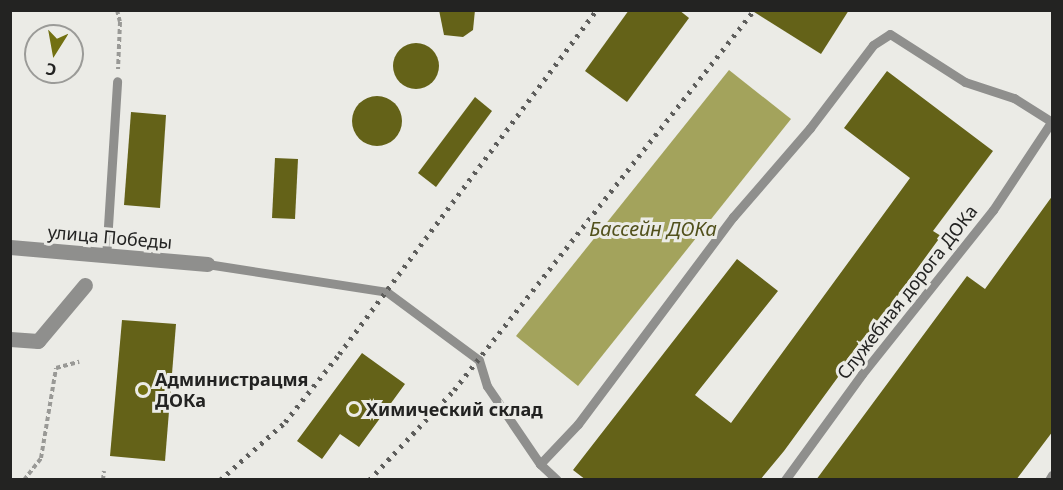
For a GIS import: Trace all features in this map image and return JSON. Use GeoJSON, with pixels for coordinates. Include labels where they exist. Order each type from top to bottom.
{"type":"FeatureCollection","features":[{"type":"Feature","properties":{"kind":"street","name":"улица Победы"},"geometry":{"type":"LineString","coordinates":[[10,247],[105,258],[207,264]]}},
{"type":"Feature","properties":{"kind":"street"},"geometry":{"type":"LineString","coordinates":[[10,339],[38,341],[86,285]]}},
{"type":"Feature","properties":{"kind":"lane"},"geometry":{"type":"LineString","coordinates":[[540,464],[578,424],[733,217],[810,128],[873,45],[891,34],[965,82],[1014,98],[1052,122]]}},
{"type":"Feature","properties":{"kind":"lane"},"geometry":{"type":"LineString","coordinates":[[105,258],[117,81]]}},
{"type":"Feature","properties":{"kind":"lane","name":"Служебная дорога ДОКа"},"geometry":{"type":"LineString","coordinates":[[785,480],[862,374],[993,210],[1052,122]]}},
{"type":"Feature","properties":{"kind":"lane"},"geometry":{"type":"LineString","coordinates":[[207,264],[387,292],[479,360],[487,386],[540,464],[557,480]]}},
{"type":"Feature","properties":{"kind":"lane"},"geometry":{"type":"LineString","coordinates":[[1049,480],[1053,475]]}},
{"type":"Feature","properties":{"kind":"path"},"geometry":{"type":"LineString","coordinates":[[117,10],[120,22],[117,81]]}},
{"type":"Feature","properties":{"kind":"path"},"geometry":{"type":"LineString","coordinates":[[24,480],[41,458],[56,368],[79,362]]}},
{"type":"Feature","properties":{"kind":"path"},"geometry":{"type":"LineString","coordinates":[[103,480],[104,471]]}},
{"type":"Feature","properties":{"kind":"water","name":"Бассейн ДОКа"},"geometry":{"type":"Polygon","coordinates":[[[729,70],[791,119],[578,386],[516,336],[729,70]]]}},
{"type":"Feature","properties":{"kind":"building"},"geometry":{"type":"Polygon","coordinates":[[[439,10],[475,10],[473,30],[463,37],[444,35],[439,10]]]}},
{"type":"Feature","properties":{"kind":"building"},"geometry":{"type":"Polygon","coordinates":[[[629,10],[679,10],[689,18],[627,102],[585,71],[629,10]]]}},
{"type":"Feature","properties":{"kind":"building"},"geometry":{"type":"Polygon","coordinates":[[[751,10],[849,10],[821,54],[751,10]]]}},
{"type":"Feature","properties":{"kind":"building"},"geometry":{"type":"Polygon","coordinates":[[[416,43],[432,50],[439,66],[432,82],[416,89],[400,82],[393,66],[400,50],[416,43]]]}},
{"type":"Feature","properties":{"kind":"building"},"geometry":{"type":"Polygon","coordinates":[[[887,71],[993,151],[933,231],[941,236],[784,451],[760,480],[586,480],[573,470],[737,259],[778,291],[695,395],[731,423],[910,178],[844,128],[887,71]]]}},
{"type":"Feature","properties":{"kind":"building"},"geometry":{"type":"Polygon","coordinates":[[[377,96],[386,98],[397,107],[402,121],[400,130],[391,141],[377,146],[368,144],[357,135],[352,121],[354,112],[363,101],[377,96]]]}},
{"type":"Feature","properties":{"kind":"building"},"geometry":{"type":"Polygon","coordinates":[[[475,97],[492,111],[436,187],[418,173],[475,97]]]}},
{"type":"Feature","properties":{"kind":"building"},"geometry":{"type":"Polygon","coordinates":[[[131,112],[166,115],[160,208],[124,205],[131,112]]]}},
{"type":"Feature","properties":{"kind":"building"},"geometry":{"type":"Polygon","coordinates":[[[275,158],[298,159],[295,219],[272,218],[275,158]]]}},
{"type":"Feature","properties":{"kind":"building"},"geometry":{"type":"Polygon","coordinates":[[[1053,195],[1053,431],[1016,480],[816,480],[967,276],[985,289],[1053,195]]]}},
{"type":"Feature","properties":{"kind":"building","name":"Администрацмя ДОКа"},"geometry":{"type":"Polygon","coordinates":[[[122,320],[176,324],[165,461],[110,456],[122,320]]]}},
{"type":"Feature","properties":{"kind":"building","name":"Химический склад"},"geometry":{"type":"Polygon","coordinates":[[[362,353],[405,384],[359,447],[340,434],[322,459],[297,441],[362,353]]]}},
{"type":"Feature","properties":{"kind":"railway"},"geometry":{"type":"LineString","coordinates":[[220,480],[285,422],[339,354],[596,10]]}},
{"type":"Feature","properties":{"kind":"railway"},"geometry":{"type":"LineString","coordinates":[[369,480],[454,390],[754,10]]}},
{"type":"Feature","properties":{"kind":"place","name":"Администрацмя ДОКа"},"geometry":{"type":"Point","coordinates":[143,390]}},
{"type":"Feature","properties":{"kind":"place","name":"Химический склад"},"geometry":{"type":"Point","coordinates":[354,409]}}]}
